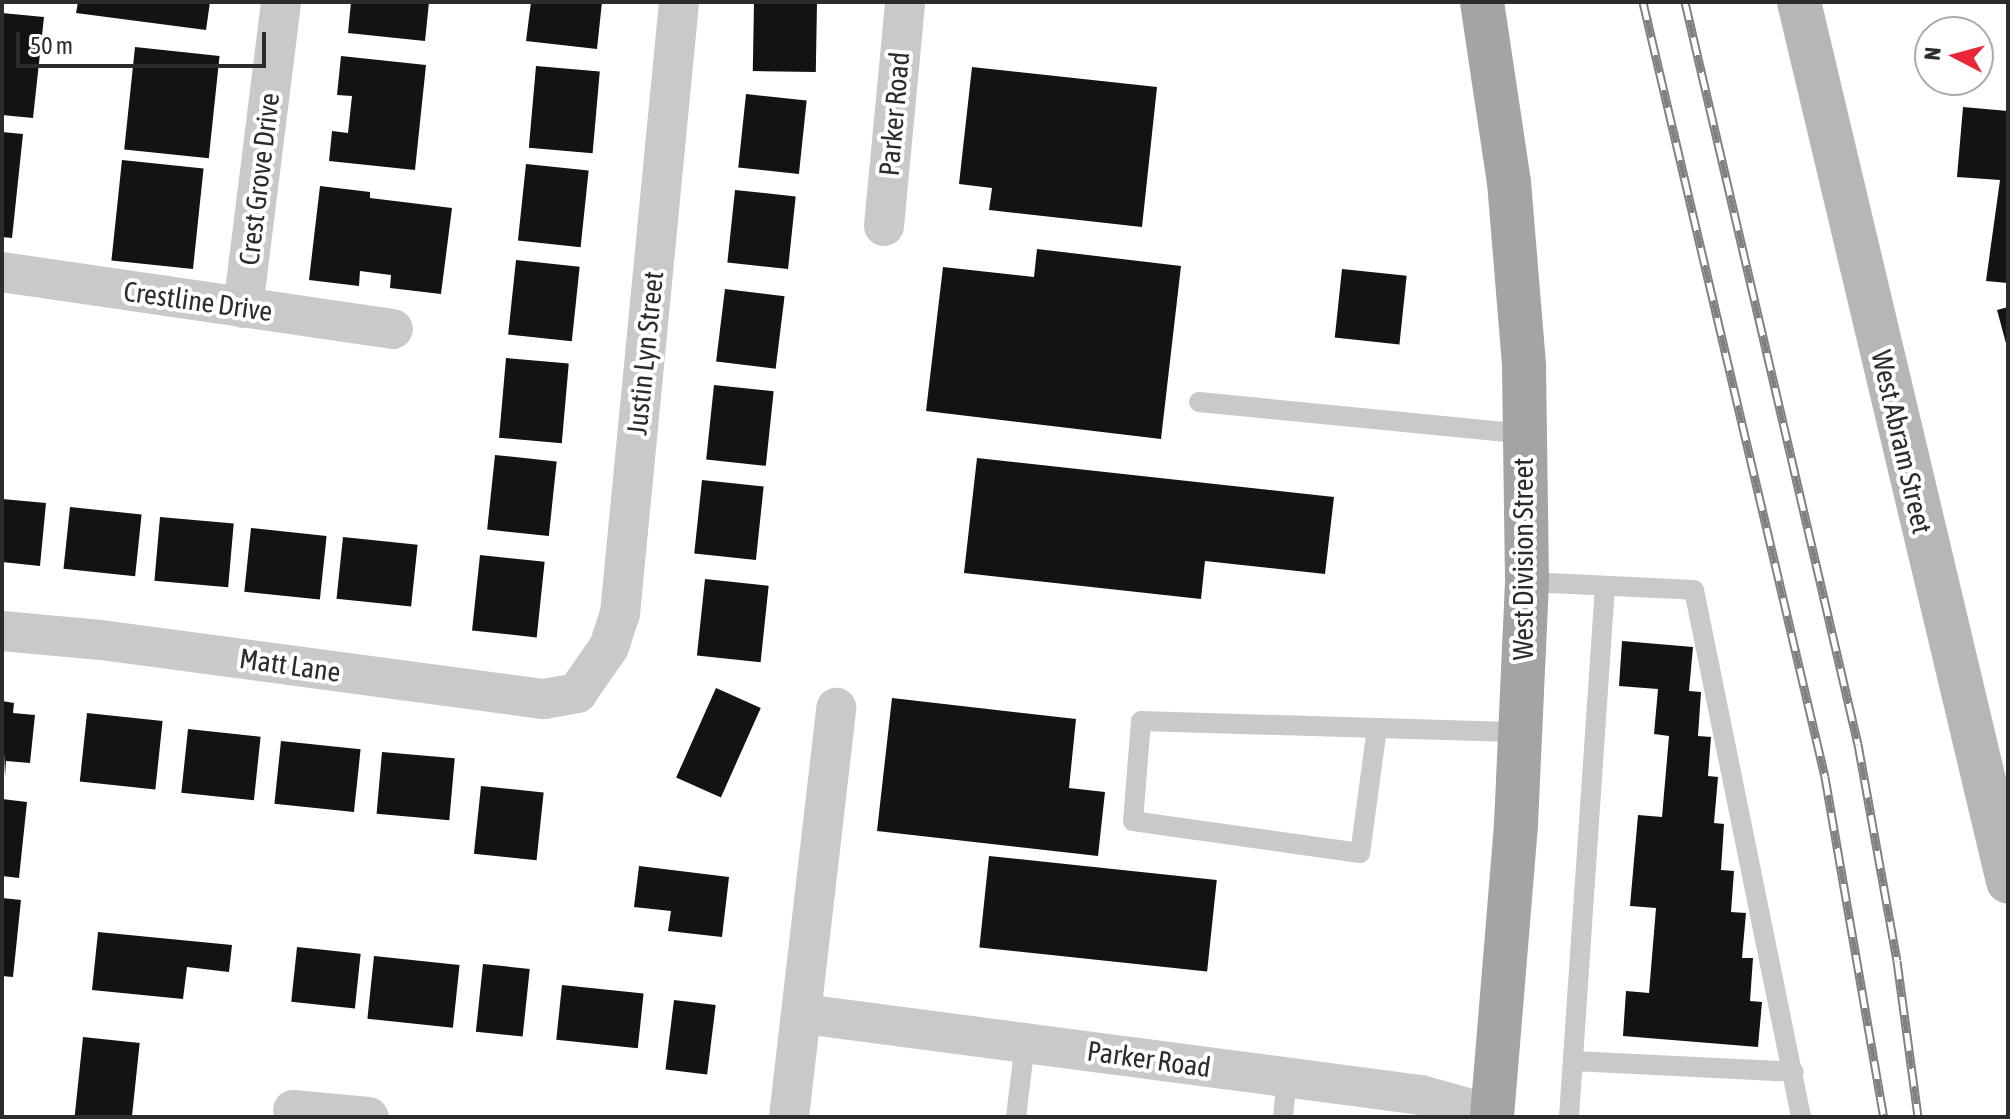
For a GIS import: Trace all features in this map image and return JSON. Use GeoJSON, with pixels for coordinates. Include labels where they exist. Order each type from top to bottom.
{"type":"FeatureCollection","features":[{"type":"Feature","properties":{"kind":"main road","name":"West Division Street"},"geometry":{"type":"LineString","coordinates":[[1482,2],[1509,182],[1524,366],[1527,582],[1494,1116]]}},
{"type":"Feature","properties":{"kind":"main road","name":"West Abram Street"},"geometry":{"type":"LineString","coordinates":[[1799,2],[2008,881]]}},
{"type":"Feature","properties":{"kind":"street","name":"Crest Grove Drive"},"geometry":{"type":"LineString","coordinates":[[243,308],[281,2]]}},
{"type":"Feature","properties":{"kind":"street","name":"Justin Lyn Street"},"geometry":{"type":"LineString","coordinates":[[577,693],[609,647],[620,614],[679,2]]}},
{"type":"Feature","properties":{"kind":"street","name":"Parker Road"},"geometry":{"type":"LineString","coordinates":[[884,226],[905,2]]}},
{"type":"Feature","properties":{"kind":"street","name":"Crestline Drive"},"geometry":{"type":"LineString","coordinates":[[2,272],[393,329]]}},
{"type":"Feature","properties":{"kind":"street","name":"Matt Lane"},"geometry":{"type":"LineString","coordinates":[[2,631],[101,640],[544,699],[577,693]]}},
{"type":"Feature","properties":{"kind":"street"},"geometry":{"type":"LineString","coordinates":[[789,1117],[804,1014],[836,708]]}},
{"type":"Feature","properties":{"kind":"street","name":"Parker Road"},"geometry":{"type":"LineString","coordinates":[[804,1014],[1421,1095],[1494,1116]]}},
{"type":"Feature","properties":{"kind":"street"},"geometry":{"type":"LineString","coordinates":[[293,1110],[369,1117]]}},
{"type":"Feature","properties":{"kind":"lane"},"geometry":{"type":"LineString","coordinates":[[1199,402],[1524,434]]}},
{"type":"Feature","properties":{"kind":"lane"},"geometry":{"type":"LineString","coordinates":[[1527,582],[1694,590],[1801,1117]]}},
{"type":"Feature","properties":{"kind":"lane"},"geometry":{"type":"LineString","coordinates":[[1569,1117],[1605,586]]}},
{"type":"Feature","properties":{"kind":"lane"},"geometry":{"type":"LineString","coordinates":[[1377,728],[1360,853],[1133,821],[1141,721],[1520,732]]}},
{"type":"Feature","properties":{"kind":"lane"},"geometry":{"type":"LineString","coordinates":[[1016,1117],[1025,1043]]}},
{"type":"Feature","properties":{"kind":"lane"},"geometry":{"type":"LineString","coordinates":[[1573,1061],[1794,1072]]}},
{"type":"Feature","properties":{"kind":"lane"},"geometry":{"type":"LineString","coordinates":[[1283,1117],[1287,1077]]}},
{"type":"Feature","properties":{"kind":"building"},"geometry":{"type":"Polygon","coordinates":[[[78,2],[210,2],[206,30],[76,13],[78,2]]]}},
{"type":"Feature","properties":{"kind":"building"},"geometry":{"type":"Polygon","coordinates":[[[351,2],[429,2],[425,41],[348,33],[351,2]]]}},
{"type":"Feature","properties":{"kind":"building"},"geometry":{"type":"Polygon","coordinates":[[[531,2],[602,2],[597,49],[526,41],[531,2]]]}},
{"type":"Feature","properties":{"kind":"building"},"geometry":{"type":"Polygon","coordinates":[[[754,2],[817,3],[816,72],[753,71],[754,2]]]}},
{"type":"Feature","properties":{"kind":"building"},"geometry":{"type":"Polygon","coordinates":[[[2,13],[44,17],[33,118],[2,115],[2,13]]]}},
{"type":"Feature","properties":{"kind":"building"},"geometry":{"type":"Polygon","coordinates":[[[135,47],[220,56],[209,158],[124,149],[135,47]]]}},
{"type":"Feature","properties":{"kind":"building"},"geometry":{"type":"Polygon","coordinates":[[[341,56],[426,65],[415,170],[329,161],[332,131],[348,133],[352,96],[337,95],[341,56]]]}},
{"type":"Feature","properties":{"kind":"building"},"geometry":{"type":"Polygon","coordinates":[[[536,66],[600,72],[593,153],[529,148],[536,66]]]}},
{"type":"Feature","properties":{"kind":"building"},"geometry":{"type":"Polygon","coordinates":[[[972,67],[1157,87],[1142,227],[989,210],[992,188],[959,184],[972,67]]]}},
{"type":"Feature","properties":{"kind":"building"},"geometry":{"type":"Polygon","coordinates":[[[746,94],[807,100],[799,174],[738,168],[746,94]]]}},
{"type":"Feature","properties":{"kind":"building"},"geometry":{"type":"Polygon","coordinates":[[[1963,107],[2008,111],[2008,283],[1986,281],[2000,180],[1957,177],[1963,107]]]}},
{"type":"Feature","properties":{"kind":"building"},"geometry":{"type":"Polygon","coordinates":[[[2,132],[23,134],[12,238],[2,237],[2,132]]]}},
{"type":"Feature","properties":{"kind":"building"},"geometry":{"type":"Polygon","coordinates":[[[122,160],[204,169],[193,269],[111,260],[122,160]]]}},
{"type":"Feature","properties":{"kind":"building"},"geometry":{"type":"Polygon","coordinates":[[[526,164],[589,171],[581,247],[518,241],[526,164]]]}},
{"type":"Feature","properties":{"kind":"building"},"geometry":{"type":"Polygon","coordinates":[[[320,186],[370,192],[370,198],[452,208],[441,294],[390,288],[391,275],[360,271],[359,286],[309,280],[320,186]]]}},
{"type":"Feature","properties":{"kind":"building"},"geometry":{"type":"Polygon","coordinates":[[[735,190],[796,196],[788,269],[727,263],[735,190]]]}},
{"type":"Feature","properties":{"kind":"building"},"geometry":{"type":"Polygon","coordinates":[[[1037,249],[1181,266],[1161,439],[926,411],[943,267],[1034,277],[1037,249]]]}},
{"type":"Feature","properties":{"kind":"building"},"geometry":{"type":"Polygon","coordinates":[[[516,260],[580,267],[572,341],[508,335],[516,260]]]}},
{"type":"Feature","properties":{"kind":"building"},"geometry":{"type":"Polygon","coordinates":[[[1342,269],[1407,276],[1399,344],[1335,338],[1342,269]]]}},
{"type":"Feature","properties":{"kind":"building"},"geometry":{"type":"Polygon","coordinates":[[[725,289],[785,296],[776,369],[716,361],[725,289]]]}},
{"type":"Feature","properties":{"kind":"building"},"geometry":{"type":"Polygon","coordinates":[[[2008,307],[2008,347],[2007,347],[1997,310],[2008,307]]]}},
{"type":"Feature","properties":{"kind":"building"},"geometry":{"type":"Polygon","coordinates":[[[506,358],[569,363],[562,443],[499,438],[506,358]]]}},
{"type":"Feature","properties":{"kind":"building"},"geometry":{"type":"Polygon","coordinates":[[[714,385],[774,391],[766,466],[706,460],[714,385]]]}},
{"type":"Feature","properties":{"kind":"building"},"geometry":{"type":"Polygon","coordinates":[[[495,455],[557,461],[549,536],[487,530],[495,455]]]}},
{"type":"Feature","properties":{"kind":"building"},"geometry":{"type":"Polygon","coordinates":[[[977,458],[1334,497],[1325,574],[1205,561],[1201,599],[964,573],[977,458]]]}},
{"type":"Feature","properties":{"kind":"building"},"geometry":{"type":"Polygon","coordinates":[[[702,480],[764,486],[756,560],[694,554],[702,480]]]}},
{"type":"Feature","properties":{"kind":"building"},"geometry":{"type":"Polygon","coordinates":[[[2,499],[46,503],[40,566],[2,562],[2,499]]]}},
{"type":"Feature","properties":{"kind":"building"},"geometry":{"type":"Polygon","coordinates":[[[70,507],[142,515],[135,576],[64,569],[70,507]]]}},
{"type":"Feature","properties":{"kind":"building"},"geometry":{"type":"Polygon","coordinates":[[[160,517],[234,523],[228,587],[154,581],[160,517]]]}},
{"type":"Feature","properties":{"kind":"building"},"geometry":{"type":"Polygon","coordinates":[[[251,528],[327,536],[320,600],[244,592],[251,528]]]}},
{"type":"Feature","properties":{"kind":"building"},"geometry":{"type":"Polygon","coordinates":[[[343,537],[418,545],[411,606],[337,599],[343,537]]]}},
{"type":"Feature","properties":{"kind":"building"},"geometry":{"type":"Polygon","coordinates":[[[480,555],[545,562],[537,637],[472,631],[480,555]]]}},
{"type":"Feature","properties":{"kind":"building"},"geometry":{"type":"Polygon","coordinates":[[[705,579],[769,586],[761,662],[697,656],[705,579]]]}},
{"type":"Feature","properties":{"kind":"building"},"geometry":{"type":"Polygon","coordinates":[[[1622,641],[1693,647],[1689,691],[1701,692],[1698,736],[1711,737],[1708,776],[1718,777],[1714,823],[1724,824],[1721,870],[1734,871],[1731,912],[1746,913],[1742,958],[1753,958],[1750,1001],[1762,1002],[1758,1047],[1623,1036],[1626,991],[1649,993],[1656,908],[1630,906],[1638,815],[1662,817],[1669,736],[1654,734],[1658,689],[1619,686],[1622,641]]]}},
{"type":"Feature","properties":{"kind":"building"},"geometry":{"type":"Polygon","coordinates":[[[716,688],[761,708],[721,797],[676,778],[716,688]]]}},
{"type":"Feature","properties":{"kind":"building"},"geometry":{"type":"Polygon","coordinates":[[[892,698],[1076,719],[1069,788],[1105,792],[1098,856],[877,831],[892,698]]]}},
{"type":"Feature","properties":{"kind":"building"},"geometry":{"type":"Polygon","coordinates":[[[2,701],[14,703],[13,713],[35,715],[30,763],[6,761],[5,777],[2,701]]]}},
{"type":"Feature","properties":{"kind":"building"},"geometry":{"type":"Polygon","coordinates":[[[87,713],[163,721],[155,790],[80,782],[87,713]]]}},
{"type":"Feature","properties":{"kind":"building"},"geometry":{"type":"Polygon","coordinates":[[[188,729],[261,737],[254,800],[181,793],[188,729]]]}},
{"type":"Feature","properties":{"kind":"building"},"geometry":{"type":"Polygon","coordinates":[[[281,741],[361,749],[354,812],[274,804],[281,741]]]}},
{"type":"Feature","properties":{"kind":"building"},"geometry":{"type":"Polygon","coordinates":[[[382,752],[455,758],[449,820],[377,814],[382,752]]]}},
{"type":"Feature","properties":{"kind":"building"},"geometry":{"type":"Polygon","coordinates":[[[481,786],[544,793],[537,860],[474,854],[481,786]]]}},
{"type":"Feature","properties":{"kind":"building"},"geometry":{"type":"Polygon","coordinates":[[[2,799],[27,802],[19,878],[2,876],[2,799]]]}},
{"type":"Feature","properties":{"kind":"building"},"geometry":{"type":"Polygon","coordinates":[[[989,856],[1217,880],[1207,971],[979,947],[989,856]]]}},
{"type":"Feature","properties":{"kind":"building"},"geometry":{"type":"Polygon","coordinates":[[[639,866],[729,877],[722,937],[668,931],[671,911],[634,907],[639,866]]]}},
{"type":"Feature","properties":{"kind":"building"},"geometry":{"type":"Polygon","coordinates":[[[2,898],[21,900],[13,977],[2,976],[2,898]]]}},
{"type":"Feature","properties":{"kind":"building"},"geometry":{"type":"Polygon","coordinates":[[[98,932],[232,945],[229,972],[187,967],[183,999],[92,990],[98,932]]]}},
{"type":"Feature","properties":{"kind":"building"},"geometry":{"type":"Polygon","coordinates":[[[297,947],[361,954],[355,1008],[291,1002],[297,947]]]}},
{"type":"Feature","properties":{"kind":"building"},"geometry":{"type":"Polygon","coordinates":[[[374,956],[460,965],[453,1028],[367,1019],[374,956]]]}},
{"type":"Feature","properties":{"kind":"building"},"geometry":{"type":"Polygon","coordinates":[[[483,964],[530,969],[523,1037],[476,1032],[483,964]]]}},
{"type":"Feature","properties":{"kind":"building"},"geometry":{"type":"Polygon","coordinates":[[[562,985],[644,994],[638,1048],[556,1040],[562,985]]]}},
{"type":"Feature","properties":{"kind":"building"},"geometry":{"type":"Polygon","coordinates":[[[674,1000],[716,1005],[707,1075],[665,1069],[674,1000]]]}},
{"type":"Feature","properties":{"kind":"building"},"geometry":{"type":"Polygon","coordinates":[[[83,1037],[140,1043],[132,1117],[75,1117],[83,1037]]]}},
{"type":"Feature","properties":{"kind":"railway"},"geometry":{"type":"LineString","coordinates":[[1643,2],[1825,777],[1884,1117]]}},
{"type":"Feature","properties":{"kind":"railway"},"geometry":{"type":"LineString","coordinates":[[1685,2],[1858,744],[1897,961],[1918,1117]]}}]}
